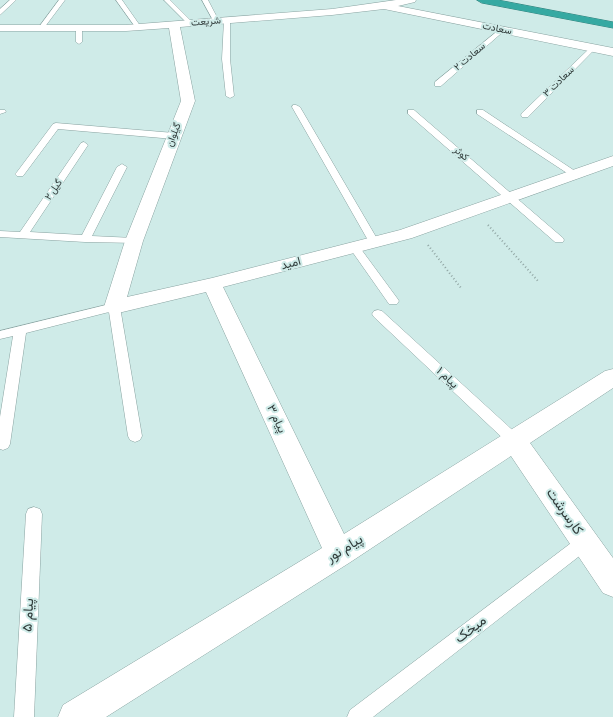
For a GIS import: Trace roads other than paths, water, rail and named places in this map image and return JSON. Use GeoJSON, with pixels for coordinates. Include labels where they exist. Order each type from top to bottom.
{"type":"FeatureCollection","features":[{"type":"Feature","properties":{"kind":"highway"},"geometry":{"type":"LineString","coordinates":[[482,0],[613,25]]}},
{"type":"Feature","properties":{"kind":"street","name":"شریعت"},"geometry":{"type":"LineString","coordinates":[[0,28],[138,27],[332,12],[381,6],[411,0]]}},
{"type":"Feature","properties":{"kind":"street","name":"سعادت"},"geometry":{"type":"LineString","coordinates":[[381,6],[613,52]]}},
{"type":"Feature","properties":{"kind":"street","name":"گیلوان"},"geometry":{"type":"LineString","coordinates":[[114,307],[134,241],[188,101],[174,24]]}},
{"type":"Feature","properties":{"kind":"street","name":"امید"},"geometry":{"type":"LineString","coordinates":[[114,307],[212,284],[417,230],[613,161]]}},
{"type":"Feature","properties":{"kind":"street","name":"پیام ۳"},"geometry":{"type":"LineString","coordinates":[[212,284],[340,553]]}},
{"type":"Feature","properties":{"kind":"street","name":"پیام نور"},"geometry":{"type":"LineString","coordinates":[[75,717],[340,553],[613,377]]}},
{"type":"Feature","properties":{"kind":"street","name":"کارسرشت"},"geometry":{"type":"LineString","coordinates":[[515,441],[613,584]]}},
{"type":"Feature","properties":{"kind":"lane"},"geometry":{"type":"LineString","coordinates":[[0,13],[13,0]]}},
{"type":"Feature","properties":{"kind":"lane"},"geometry":{"type":"LineString","coordinates":[[42,27],[62,0]]}},
{"type":"Feature","properties":{"kind":"lane"},"geometry":{"type":"LineString","coordinates":[[120,0],[138,27]]}},
{"type":"Feature","properties":{"kind":"lane"},"geometry":{"type":"LineString","coordinates":[[166,0],[190,23]]}},
{"type":"Feature","properties":{"kind":"lane"},"geometry":{"type":"LineString","coordinates":[[205,0],[216,21]]}},
{"type":"Feature","properties":{"kind":"lane"},"geometry":{"type":"LineString","coordinates":[[227,20],[226,59],[230,96]]}},
{"type":"Feature","properties":{"kind":"lane"},"geometry":{"type":"LineString","coordinates":[[78,28],[79,42]]}},
{"type":"Feature","properties":{"kind":"lane","name":"سعادت ۲"},"geometry":{"type":"LineString","coordinates":[[438,84],[502,30]]}},
{"type":"Feature","properties":{"kind":"lane","name":"سعادت ۳"},"geometry":{"type":"LineString","coordinates":[[525,116],[593,48]]}},
{"type":"Feature","properties":{"kind":"lane"},"geometry":{"type":"LineString","coordinates":[[296,107],[374,242]]}},
{"type":"Feature","properties":{"kind":"lane","name":"کوثر"},"geometry":{"type":"LineString","coordinates":[[410,112],[511,197],[559,240]]}},
{"type":"Feature","properties":{"kind":"lane"},"geometry":{"type":"LineString","coordinates":[[480,112],[576,175]]}},
{"type":"Feature","properties":{"kind":"lane"},"geometry":{"type":"LineString","coordinates":[[20,174],[56,126],[174,136]]}},
{"type":"Feature","properties":{"kind":"lane","name":"گیل ۲"},"geometry":{"type":"LineString","coordinates":[[23,235],[84,145]]}},
{"type":"Feature","properties":{"kind":"lane"},"geometry":{"type":"LineString","coordinates":[[85,239],[122,166]]}},
{"type":"Feature","properties":{"kind":"lane"},"geometry":{"type":"LineString","coordinates":[[0,234],[134,241]]}},
{"type":"Feature","properties":{"kind":"lane"},"geometry":{"type":"LineString","coordinates":[[354,247],[393,301]]}},
{"type":"Feature","properties":{"kind":"lane"},"geometry":{"type":"LineString","coordinates":[[114,307],[135,436]]}},
{"type":"Feature","properties":{"kind":"lane","name":"امید"},"geometry":{"type":"LineString","coordinates":[[0,335],[114,307]]}},
{"type":"Feature","properties":{"kind":"lane","name":"پیام ۱"},"geometry":{"type":"LineString","coordinates":[[378,314],[515,441]]}},
{"type":"Feature","properties":{"kind":"lane"},"geometry":{"type":"LineString","coordinates":[[3,444],[20,330]]}},
{"type":"Feature","properties":{"kind":"lane","name":"پیام ۵"},"geometry":{"type":"LineString","coordinates":[[24,717],[34,514]]}},
{"type":"Feature","properties":{"kind":"lane","name":"میخک"},"geometry":{"type":"LineString","coordinates":[[357,717],[585,542]]}}]}
